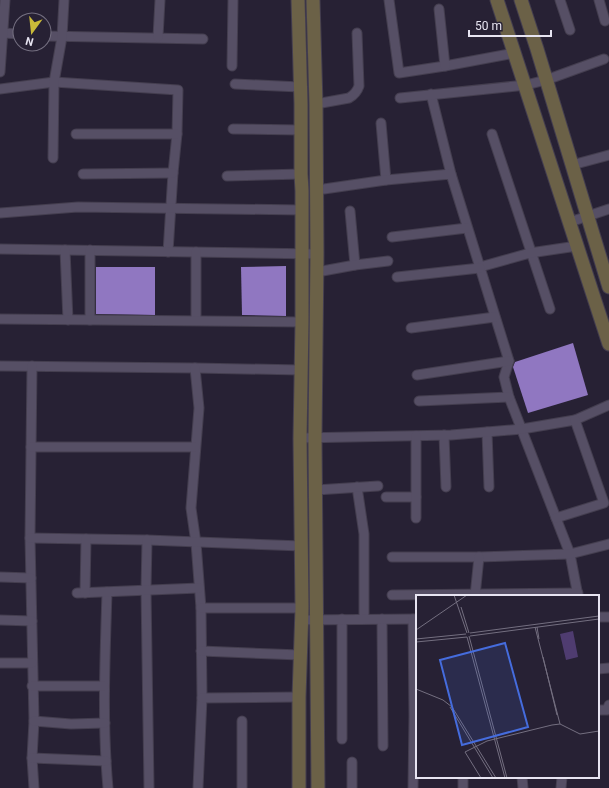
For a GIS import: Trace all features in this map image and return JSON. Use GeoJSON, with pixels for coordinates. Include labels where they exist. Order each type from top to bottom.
{"type":"FeatureCollection","features":[{"type":"Feature","properties":{"kind":"street"},"geometry":{"type":"LineString","coordinates":[[0,72],[5,0]]}},
{"type":"Feature","properties":{"kind":"street"},"geometry":{"type":"LineString","coordinates":[[52,158],[54,82],[62,37],[64,0]]}},
{"type":"Feature","properties":{"kind":"street"},"geometry":{"type":"LineString","coordinates":[[158,37],[160,0]]}},
{"type":"Feature","properties":{"kind":"street"},"geometry":{"type":"LineString","coordinates":[[232,66],[233,0]]}},
{"type":"Feature","properties":{"kind":"street"},"geometry":{"type":"LineString","coordinates":[[298,0],[301,130],[300,174],[302,191],[302,322],[300,370],[302,614],[299,697],[299,788]]}},
{"type":"Feature","properties":{"kind":"street"},"geometry":{"type":"LineString","coordinates":[[313,0],[317,190],[315,438],[318,788]]}},
{"type":"Feature","properties":{"kind":"street"},"geometry":{"type":"LineString","coordinates":[[389,0],[399,73],[515,54]]}},
{"type":"Feature","properties":{"kind":"street"},"geometry":{"type":"LineString","coordinates":[[497,0],[526,85],[570,222],[576,246],[609,344]]}},
{"type":"Feature","properties":{"kind":"street"},"geometry":{"type":"LineString","coordinates":[[521,0],[609,287]]}},
{"type":"Feature","properties":{"kind":"street"},"geometry":{"type":"LineString","coordinates":[[560,0],[570,30]]}},
{"type":"Feature","properties":{"kind":"street"},"geometry":{"type":"LineString","coordinates":[[599,0],[605,21]]}},
{"type":"Feature","properties":{"kind":"street"},"geometry":{"type":"LineString","coordinates":[[439,9],[445,66]]}},
{"type":"Feature","properties":{"kind":"street"},"geometry":{"type":"LineString","coordinates":[[316,104],[348,98],[353,96],[357,91],[359,86],[357,33]]}},
{"type":"Feature","properties":{"kind":"street"},"geometry":{"type":"LineString","coordinates":[[3,34],[12,34]]}},
{"type":"Feature","properties":{"kind":"street"},"geometry":{"type":"LineString","coordinates":[[52,36],[158,37],[203,39]]}},
{"type":"Feature","properties":{"kind":"street"},"geometry":{"type":"LineString","coordinates":[[400,98],[526,85],[546,80],[604,59]]}},
{"type":"Feature","properties":{"kind":"street"},"geometry":{"type":"LineString","coordinates":[[0,89],[54,82],[178,90],[177,134],[168,252]]}},
{"type":"Feature","properties":{"kind":"street"},"geometry":{"type":"LineString","coordinates":[[235,84],[300,87]]}},
{"type":"Feature","properties":{"kind":"street"},"geometry":{"type":"LineString","coordinates":[[392,594],[578,595],[570,554],[509,397],[504,377],[509,361],[451,174],[431,94]]}},
{"type":"Feature","properties":{"kind":"street"},"geometry":{"type":"LineString","coordinates":[[381,123],[386,180]]}},
{"type":"Feature","properties":{"kind":"street"},"geometry":{"type":"LineString","coordinates":[[233,129],[301,130]]}},
{"type":"Feature","properties":{"kind":"street"},"geometry":{"type":"LineString","coordinates":[[76,134],[177,134]]}},
{"type":"Feature","properties":{"kind":"street"},"geometry":{"type":"LineString","coordinates":[[492,134],[530,253],[550,309]]}},
{"type":"Feature","properties":{"kind":"street"},"geometry":{"type":"LineString","coordinates":[[572,165],[609,155]]}},
{"type":"Feature","properties":{"kind":"street"},"geometry":{"type":"LineString","coordinates":[[83,174],[173,172]]}},
{"type":"Feature","properties":{"kind":"street"},"geometry":{"type":"LineString","coordinates":[[227,176],[300,174]]}},
{"type":"Feature","properties":{"kind":"street"},"geometry":{"type":"LineString","coordinates":[[317,190],[386,180],[451,174]]}},
{"type":"Feature","properties":{"kind":"street"},"geometry":{"type":"LineString","coordinates":[[0,213],[78,207],[302,210]]}},
{"type":"Feature","properties":{"kind":"street"},"geometry":{"type":"LineString","coordinates":[[570,222],[609,209]]}},
{"type":"Feature","properties":{"kind":"street"},"geometry":{"type":"LineString","coordinates":[[350,211],[355,265]]}},
{"type":"Feature","properties":{"kind":"street"},"geometry":{"type":"LineString","coordinates":[[392,237],[468,228]]}},
{"type":"Feature","properties":{"kind":"street"},"geometry":{"type":"LineString","coordinates":[[397,277],[480,268],[530,253],[576,246]]}},
{"type":"Feature","properties":{"kind":"street"},"geometry":{"type":"LineString","coordinates":[[0,249],[317,254]]}},
{"type":"Feature","properties":{"kind":"street"},"geometry":{"type":"LineString","coordinates":[[65,250],[68,320]]}},
{"type":"Feature","properties":{"kind":"street"},"geometry":{"type":"LineString","coordinates":[[90,250],[90,320]]}},
{"type":"Feature","properties":{"kind":"street"},"geometry":{"type":"LineString","coordinates":[[196,252],[196,320]]}},
{"type":"Feature","properties":{"kind":"street"},"geometry":{"type":"LineString","coordinates":[[317,272],[388,261]]}},
{"type":"Feature","properties":{"kind":"street"},"geometry":{"type":"LineString","coordinates":[[410,328],[495,317]]}},
{"type":"Feature","properties":{"kind":"street"},"geometry":{"type":"LineString","coordinates":[[0,319],[302,322]]}},
{"type":"Feature","properties":{"kind":"street"},"geometry":{"type":"LineString","coordinates":[[417,376],[509,361]]}},
{"type":"Feature","properties":{"kind":"street"},"geometry":{"type":"LineString","coordinates":[[0,366],[300,370]]}},
{"type":"Feature","properties":{"kind":"street"},"geometry":{"type":"LineString","coordinates":[[32,366],[30,538],[32,686],[34,721],[32,758],[34,788]]}},
{"type":"Feature","properties":{"kind":"street"},"geometry":{"type":"LineString","coordinates":[[195,368],[199,408],[191,508],[196,543],[201,608],[202,698],[198,788]]}},
{"type":"Feature","properties":{"kind":"street"},"geometry":{"type":"LineString","coordinates":[[419,401],[509,397]]}},
{"type":"Feature","properties":{"kind":"street"},"geometry":{"type":"LineString","coordinates":[[300,438],[444,435],[522,429],[575,420],[609,405]]}},
{"type":"Feature","properties":{"kind":"street"},"geometry":{"type":"LineString","coordinates":[[556,518],[604,503],[575,420]]}},
{"type":"Feature","properties":{"kind":"street"},"geometry":{"type":"LineString","coordinates":[[487,432],[489,487]]}},
{"type":"Feature","properties":{"kind":"street"},"geometry":{"type":"LineString","coordinates":[[444,435],[446,487]]}},
{"type":"Feature","properties":{"kind":"street"},"geometry":{"type":"LineString","coordinates":[[416,436],[416,518]]}},
{"type":"Feature","properties":{"kind":"street"},"geometry":{"type":"LineString","coordinates":[[31,447],[195,447]]}},
{"type":"Feature","properties":{"kind":"street"},"geometry":{"type":"LineString","coordinates":[[316,490],[378,486]]}},
{"type":"Feature","properties":{"kind":"street"},"geometry":{"type":"LineString","coordinates":[[357,487],[364,534],[364,619]]}},
{"type":"Feature","properties":{"kind":"street"},"geometry":{"type":"LineString","coordinates":[[386,497],[416,497]]}},
{"type":"Feature","properties":{"kind":"street"},"geometry":{"type":"LineString","coordinates":[[30,538],[147,540],[302,546]]}},
{"type":"Feature","properties":{"kind":"street"},"geometry":{"type":"LineString","coordinates":[[86,539],[81,593],[200,588]]}},
{"type":"Feature","properties":{"kind":"street"},"geometry":{"type":"LineString","coordinates":[[147,540],[146,590],[148,788]]}},
{"type":"Feature","properties":{"kind":"street"},"geometry":{"type":"LineString","coordinates":[[392,557],[479,557],[570,554],[609,544]]}},
{"type":"Feature","properties":{"kind":"street"},"geometry":{"type":"LineString","coordinates":[[475,595],[479,557]]}},
{"type":"Feature","properties":{"kind":"street"},"geometry":{"type":"LineString","coordinates":[[0,577],[31,578]]}},
{"type":"Feature","properties":{"kind":"street"},"geometry":{"type":"LineString","coordinates":[[108,592],[104,686],[108,788]]}},
{"type":"Feature","properties":{"kind":"street"},"geometry":{"type":"LineString","coordinates":[[201,608],[302,614],[317,620],[415,619],[415,716],[412,788]]}},
{"type":"Feature","properties":{"kind":"street"},"geometry":{"type":"LineString","coordinates":[[342,619],[342,739]]}},
{"type":"Feature","properties":{"kind":"street"},"geometry":{"type":"LineString","coordinates":[[382,619],[383,746]]}},
{"type":"Feature","properties":{"kind":"street"},"geometry":{"type":"LineString","coordinates":[[0,620],[32,621]]}},
{"type":"Feature","properties":{"kind":"street"},"geometry":{"type":"LineString","coordinates":[[201,651],[300,655]]}},
{"type":"Feature","properties":{"kind":"street"},"geometry":{"type":"LineString","coordinates":[[0,663],[32,663]]}},
{"type":"Feature","properties":{"kind":"street"},"geometry":{"type":"LineString","coordinates":[[599,669],[609,668]]}},
{"type":"Feature","properties":{"kind":"street"},"geometry":{"type":"LineString","coordinates":[[32,686],[104,686]]}},
{"type":"Feature","properties":{"kind":"street"},"geometry":{"type":"LineString","coordinates":[[202,698],[299,697]]}},
{"type":"Feature","properties":{"kind":"street"},"geometry":{"type":"LineString","coordinates":[[599,710],[607,710],[609,705]]}},
{"type":"Feature","properties":{"kind":"street"},"geometry":{"type":"LineString","coordinates":[[34,721],[71,724],[105,723]]}},
{"type":"Feature","properties":{"kind":"street"},"geometry":{"type":"LineString","coordinates":[[242,721],[242,788]]}},
{"type":"Feature","properties":{"kind":"street"},"geometry":{"type":"LineString","coordinates":[[32,758],[106,761]]}},
{"type":"Feature","properties":{"kind":"street"},"geometry":{"type":"LineString","coordinates":[[352,762],[352,788]]}},
{"type":"Feature","properties":{"kind":"street"},"geometry":{"type":"LineString","coordinates":[[462,778],[463,788]]}},
{"type":"Feature","properties":{"kind":"street"},"geometry":{"type":"LineString","coordinates":[[522,778],[523,788]]}},
{"type":"Feature","properties":{"kind":"street"},"geometry":{"type":"LineString","coordinates":[[561,788],[562,778]]}},
{"type":"Feature","properties":{"kind":"building"},"geometry":{"type":"Polygon","coordinates":[[[286,266],[286,316],[242,315],[241,267],[286,266]]]}},
{"type":"Feature","properties":{"kind":"building"},"geometry":{"type":"Polygon","coordinates":[[[96,267],[155,267],[155,315],[96,314],[96,267]]]}},
{"type":"Feature","properties":{"kind":"building"},"geometry":{"type":"Polygon","coordinates":[[[573,343],[588,395],[528,413],[513,367],[515,362],[573,343]]]}}]}
